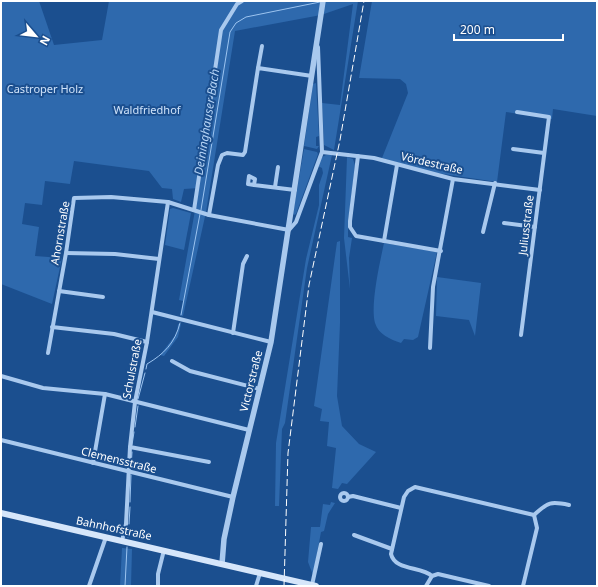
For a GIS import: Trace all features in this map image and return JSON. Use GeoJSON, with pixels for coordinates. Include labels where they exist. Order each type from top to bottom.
{"type":"FeatureCollection","features":[{"type":"Feature","properties":{"kind":"main road","name":"Bahnhofstraße"},"geometry":{"type":"LineString","coordinates":[[1,513],[314,586]]}},
{"type":"Feature","properties":{"kind":"street"},"geometry":{"type":"LineString","coordinates":[[194,210],[221,30],[237,4],[242,1]]}},
{"type":"Feature","properties":{"kind":"street","name":"Victorstraße"},"geometry":{"type":"LineString","coordinates":[[222,564],[225,536],[233,497],[271,342],[318,47],[323,1]]}},
{"type":"Feature","properties":{"kind":"street"},"geometry":{"type":"LineString","coordinates":[[209,215],[218,165],[222,155],[227,153],[243,155],[245,152],[262,46]]}},
{"type":"Feature","properties":{"kind":"street","name":"Victorstraße"},"geometry":{"type":"LineString","coordinates":[[289,230],[296,222],[322,152],[318,47]]}},
{"type":"Feature","properties":{"kind":"street"},"geometry":{"type":"LineString","coordinates":[[258,68],[312,78],[319,81]]}},
{"type":"Feature","properties":{"kind":"street","name":"Juliusstraße"},"geometry":{"type":"LineString","coordinates":[[517,112],[549,117],[521,335]]}},
{"type":"Feature","properties":{"kind":"street"},"geometry":{"type":"LineString","coordinates":[[513,149],[544,153]]}},
{"type":"Feature","properties":{"kind":"street","name":"Vördestraße"},"geometry":{"type":"LineString","coordinates":[[322,152],[374,158],[453,179],[540,190]]}},
{"type":"Feature","properties":{"kind":"street"},"geometry":{"type":"LineString","coordinates":[[358,156],[350,221],[350,227],[356,236],[441,250]]}},
{"type":"Feature","properties":{"kind":"street"},"geometry":{"type":"LineString","coordinates":[[384,241],[397,165]]}},
{"type":"Feature","properties":{"kind":"street"},"geometry":{"type":"LineString","coordinates":[[275,187],[278,167]]}},
{"type":"Feature","properties":{"kind":"street"},"geometry":{"type":"LineString","coordinates":[[430,348],[434,287],[453,179]]}},
{"type":"Feature","properties":{"kind":"street"},"geometry":{"type":"LineString","coordinates":[[483,232],[494,183]]}},
{"type":"Feature","properties":{"kind":"street"},"geometry":{"type":"LineString","coordinates":[[254,186],[295,190]]}},
{"type":"Feature","properties":{"kind":"street","name":"Ahornstraße"},"geometry":{"type":"LineString","coordinates":[[48,353],[66,253],[74,198],[111,197],[168,202]]}},
{"type":"Feature","properties":{"kind":"street"},"geometry":{"type":"LineString","coordinates":[[168,202],[209,215],[289,230]]}},
{"type":"Feature","properties":{"kind":"street","name":"Schulstraße"},"geometry":{"type":"LineString","coordinates":[[122,541],[126,524],[128,471],[135,402],[152,312],[168,202]]}},
{"type":"Feature","properties":{"kind":"street"},"geometry":{"type":"LineString","coordinates":[[504,223],[535,227]]}},
{"type":"Feature","properties":{"kind":"street"},"geometry":{"type":"LineString","coordinates":[[66,253],[115,254],[159,259]]}},
{"type":"Feature","properties":{"kind":"street"},"geometry":{"type":"LineString","coordinates":[[234,333],[243,264],[246,256]]}},
{"type":"Feature","properties":{"kind":"street"},"geometry":{"type":"LineString","coordinates":[[59,291],[103,297]]}},
{"type":"Feature","properties":{"kind":"street"},"geometry":{"type":"LineString","coordinates":[[152,312],[271,342]]}},
{"type":"Feature","properties":{"kind":"street"},"geometry":{"type":"LineString","coordinates":[[52,327],[114,334],[147,342]]}},
{"type":"Feature","properties":{"kind":"street"},"geometry":{"type":"LineString","coordinates":[[172,361],[190,371],[260,389]]}},
{"type":"Feature","properties":{"kind":"street"},"geometry":{"type":"LineString","coordinates":[[1,376],[43,388],[105,394],[249,430]]}},
{"type":"Feature","properties":{"kind":"street"},"geometry":{"type":"LineString","coordinates":[[93,462],[105,394]]}},
{"type":"Feature","properties":{"kind":"street","name":"Clemensstraße"},"geometry":{"type":"LineString","coordinates":[[1,440],[233,497]]}},
{"type":"Feature","properties":{"kind":"street"},"geometry":{"type":"LineString","coordinates":[[130,447],[209,462]]}},
{"type":"Feature","properties":{"kind":"street"},"geometry":{"type":"LineString","coordinates":[[432,576],[427,572],[398,564],[392,558],[392,549],[401,508],[406,494],[412,488],[418,487],[534,514]]}},
{"type":"Feature","properties":{"kind":"street"},"geometry":{"type":"LineString","coordinates":[[338,499],[345,501],[348,497],[353,496],[401,508]]}},
{"type":"Feature","properties":{"kind":"street"},"geometry":{"type":"LineString","coordinates":[[534,514],[552,502],[569,505]]}},
{"type":"Feature","properties":{"kind":"street"},"geometry":{"type":"LineString","coordinates":[[523,586],[537,528],[534,514]]}},
{"type":"Feature","properties":{"kind":"street"},"geometry":{"type":"LineString","coordinates":[[354,536],[392,549]]}},
{"type":"Feature","properties":{"kind":"street"},"geometry":{"type":"LineString","coordinates":[[89,586],[106,537]]}},
{"type":"Feature","properties":{"kind":"street"},"geometry":{"type":"LineString","coordinates":[[314,586],[320,544]]}},
{"type":"Feature","properties":{"kind":"street"},"geometry":{"type":"LineString","coordinates":[[158,586],[158,574],[164,550]]}},
{"type":"Feature","properties":{"kind":"street"},"geometry":{"type":"LineString","coordinates":[[256,586],[260,573]]}},
{"type":"Feature","properties":{"kind":"street"},"geometry":{"type":"LineString","coordinates":[[426,586],[432,576],[438,574],[489,586]]}},
{"type":"Feature","properties":{"kind":"green space"},"geometry":{"type":"Polygon","coordinates":[[[1,1],[39,1],[54,45],[102,40],[109,1],[358,1],[334,150],[324,145],[322,103],[340,105],[353,4],[321,15],[235,31],[206,212],[183,316],[180,315],[183,301],[179,300],[199,188],[184,189],[181,202],[173,199],[172,189],[162,188],[149,171],[74,161],[70,184],[45,181],[42,205],[25,203],[22,224],[39,227],[35,256],[62,258],[52,304],[1,284],[1,1]]]}},
{"type":"Feature","properties":{"kind":"green space"},"geometry":{"type":"Polygon","coordinates":[[[372,1],[597,1],[597,116],[553,109],[552,119],[506,112],[497,182],[430,172],[382,158],[408,93],[406,84],[400,79],[359,78],[372,1]]]}},
{"type":"Feature","properties":{"kind":"green space"},"geometry":{"type":"Polygon","coordinates":[[[316,83],[319,136],[316,137],[316,146],[319,146],[317,149],[304,146],[313,84],[316,83]]]}},
{"type":"Feature","properties":{"kind":"green space"},"geometry":{"type":"Polygon","coordinates":[[[304,149],[317,152],[318,154],[296,214],[294,215],[293,213],[304,149]]]}},
{"type":"Feature","properties":{"kind":"green space"},"geometry":{"type":"Polygon","coordinates":[[[332,155],[307,268],[285,423],[282,429],[279,506],[275,506],[276,443],[306,259],[319,205],[319,185],[323,173],[322,168],[318,166],[322,157],[332,155]]]}},
{"type":"Feature","properties":{"kind":"green space"},"geometry":{"type":"Polygon","coordinates":[[[347,157],[353,159],[355,165],[348,222],[348,237],[352,238],[349,258],[350,289],[344,238],[347,157]]]}},
{"type":"Feature","properties":{"kind":"green space"},"geometry":{"type":"Polygon","coordinates":[[[173,208],[191,213],[184,250],[165,245],[170,209],[173,208]]]}},
{"type":"Feature","properties":{"kind":"green space"},"geometry":{"type":"Polygon","coordinates":[[[340,241],[340,323],[337,396],[342,426],[359,444],[376,452],[347,484],[342,483],[338,489],[332,488],[336,448],[327,446],[329,422],[320,421],[322,409],[314,406],[337,242],[340,241]]]}},
{"type":"Feature","properties":{"kind":"green space"},"geometry":{"type":"Polygon","coordinates":[[[384,243],[437,252],[418,337],[413,340],[404,339],[401,343],[382,334],[375,323],[375,295],[384,243]]]}},
{"type":"Feature","properties":{"kind":"green space"},"geometry":{"type":"Polygon","coordinates":[[[437,277],[481,283],[475,336],[469,320],[436,316],[437,277]]]}},
{"type":"Feature","properties":{"kind":"green space"},"geometry":{"type":"Polygon","coordinates":[[[178,324],[181,324],[178,337],[164,356],[160,355],[177,333],[178,324]]]}},
{"type":"Feature","properties":{"kind":"green space"},"geometry":{"type":"Polygon","coordinates":[[[331,502],[335,503],[328,514],[324,531],[321,532],[313,575],[308,562],[311,527],[320,527],[323,504],[330,505],[331,502]]]}},
{"type":"Feature","properties":{"kind":"green space"},"geometry":{"type":"Polygon","coordinates":[[[122,548],[132,549],[131,586],[120,586],[122,548]]]}},
{"type":"Feature","properties":{"kind":"waterway","name":"Deininghauser Bach"},"geometry":{"type":"LineString","coordinates":[[201,210],[230,32],[236,23],[246,17],[320,2]]}},
{"type":"Feature","properties":{"kind":"waterway","name":"Deininghauser Bach"},"geometry":{"type":"LineString","coordinates":[[181,315],[200,214]]}},
{"type":"Feature","properties":{"kind":"waterway","name":"Deininghauser Bach"},"geometry":{"type":"LineString","coordinates":[[146,369],[147,364],[164,352],[172,342],[180,323]]}},
{"type":"Feature","properties":{"kind":"waterway","name":"Deininghauser Bach"},"geometry":{"type":"LineString","coordinates":[[138,399],[145,373]]}},
{"type":"Feature","properties":{"kind":"waterway","name":"Deininghauser Bach"},"geometry":{"type":"LineString","coordinates":[[135,427],[138,406]]}},
{"type":"Feature","properties":{"kind":"waterway","name":"Deininghauser Bach"},"geometry":{"type":"LineString","coordinates":[[132,445],[134,432]]}},
{"type":"Feature","properties":{"kind":"waterway","name":"Deininghauser Bach"},"geometry":{"type":"LineString","coordinates":[[131,468],[132,452]]}},
{"type":"Feature","properties":{"kind":"waterway","name":"Deininghauser Bach"},"geometry":{"type":"LineString","coordinates":[[130,502],[131,475]]}},
{"type":"Feature","properties":{"kind":"waterway","name":"Deininghauser Bach"},"geometry":{"type":"LineString","coordinates":[[129,524],[130,507]]}},
{"type":"Feature","properties":{"kind":"waterway","name":"Deininghauser Bach"},"geometry":{"type":"LineString","coordinates":[[128,527],[128,537]]}},
{"type":"Feature","properties":{"kind":"waterway","name":"Deininghauser Bach"},"geometry":{"type":"LineString","coordinates":[[125,586],[127,547]]}},
{"type":"Feature","properties":{"kind":"railway"},"geometry":{"type":"LineString","coordinates":[[284,586],[288,453],[309,285],[340,140],[364,1]]}},
{"type":"Feature","properties":{"kind":"park label","name":"Castroper Holz"},"geometry":{"type":"Point","coordinates":[45,89]}},
{"type":"Feature","properties":{"kind":"park label","name":"Waldfriedhof"},"geometry":{"type":"Point","coordinates":[147,110]}}]}
